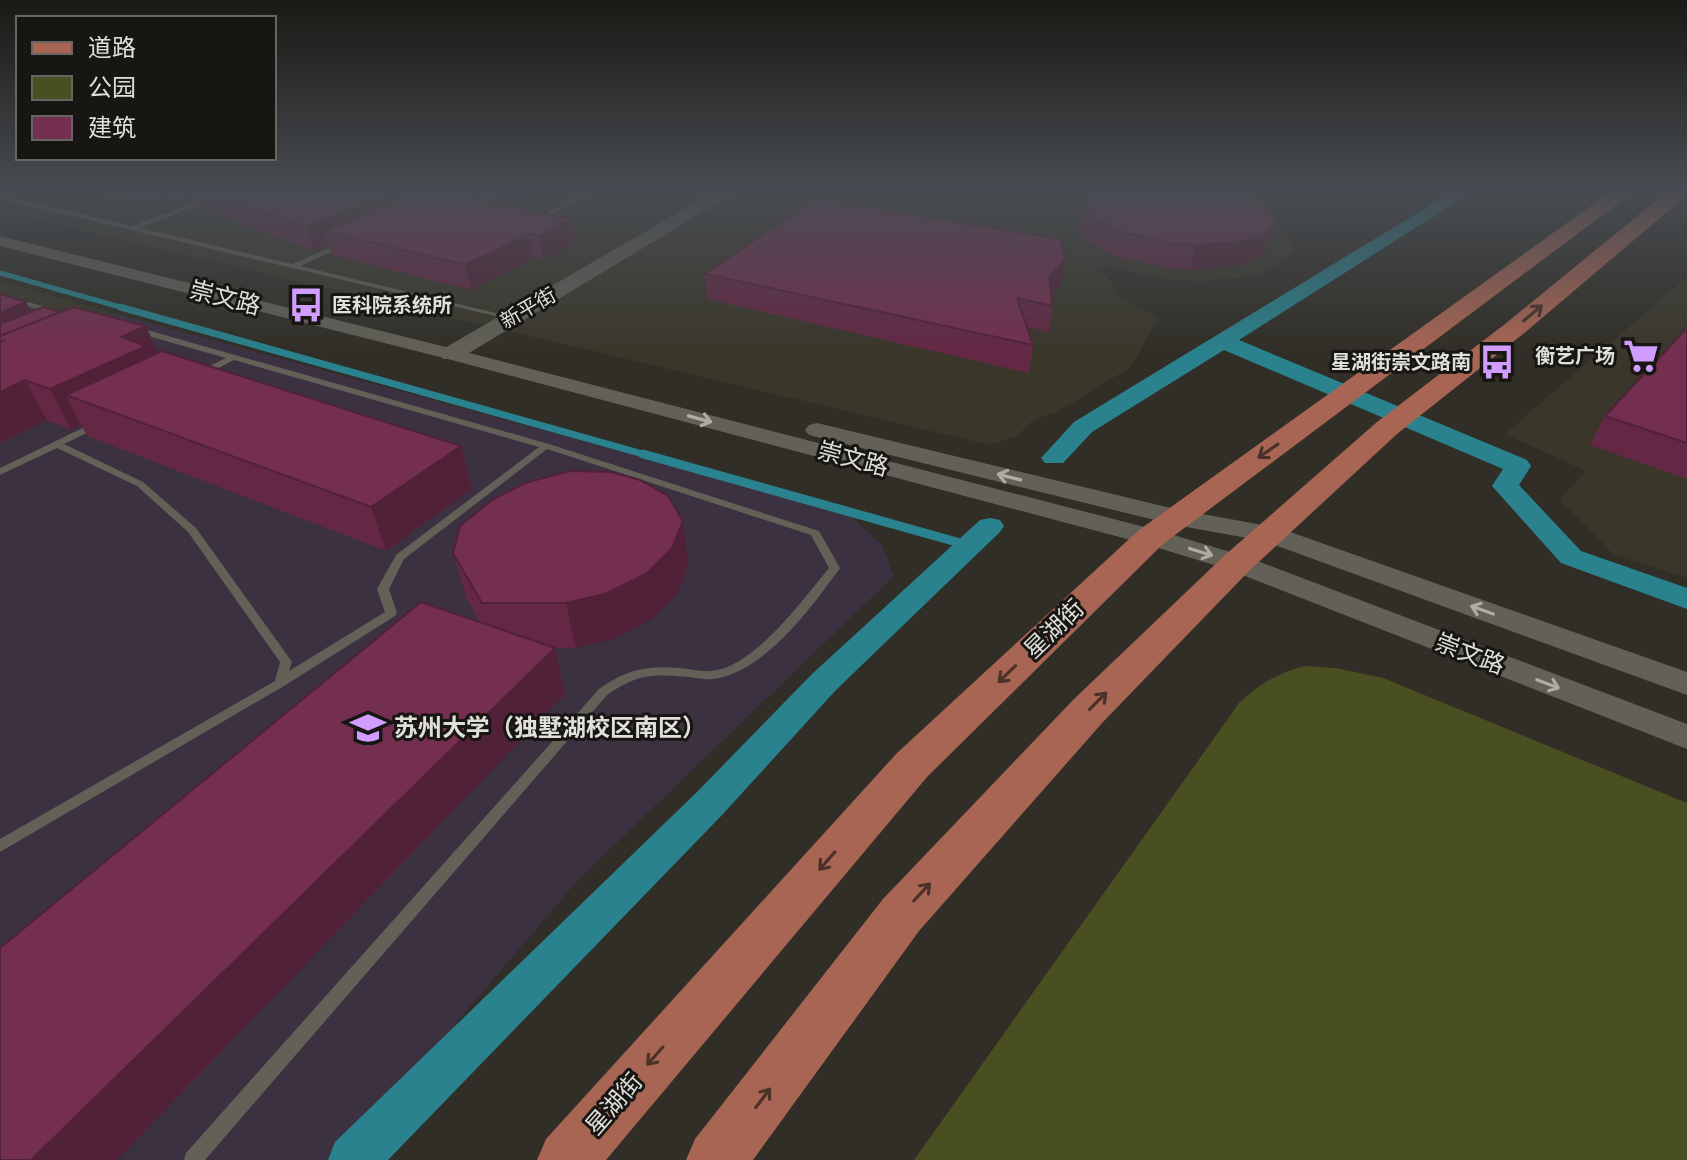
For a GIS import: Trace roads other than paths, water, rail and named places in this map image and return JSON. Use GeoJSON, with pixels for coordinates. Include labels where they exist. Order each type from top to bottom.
{"type":"FeatureCollection","features":[{"type":"Feature","properties":{"kind":"main road","name":"新平街"},"geometry":{"type":"LineString","coordinates":[[459,349],[638,244]]}},
{"type":"Feature","properties":{"kind":"main road","name":"星湖街"},"geometry":{"type":"LineString","coordinates":[[567,1160],[912,765],[1163,527],[1552,244]]}},
{"type":"Feature","properties":{"kind":"main road"},"geometry":{"type":"LineString","coordinates":[[716,1160],[901,915],[1088,711],[1237,563],[1387,428],[1614,244]]}},
{"type":"Feature","properties":{"kind":"street","name":"崇文路"},"geometry":{"type":"LineString","coordinates":[[13,244],[459,349]]}},
{"type":"Feature","properties":{"kind":"street","name":"崇文路"},"geometry":{"type":"LineString","coordinates":[[55,244],[936,470],[1073,492],[1163,527],[1237,563],[1687,737]]}},
{"type":"Feature","properties":{"kind":"street","name":"崇文路"},"geometry":{"type":"LineString","coordinates":[[936,470],[1044,509],[1163,527],[1270,534],[1687,684]]}},
{"type":"Feature","properties":{"kind":"lane"},"geometry":{"type":"LineString","coordinates":[[201,244],[512,318]]}},
{"type":"Feature","properties":{"kind":"lane"},"geometry":{"type":"LineString","coordinates":[[293,266],[344,244]]}},
{"type":"Feature","properties":{"kind":"lane"},"geometry":{"type":"LineString","coordinates":[[0,296],[69,316]]}},
{"type":"Feature","properties":{"kind":"lane"},"geometry":{"type":"LineString","coordinates":[[120,326],[546,446],[815,533],[835,568],[765,647],[739,666],[713,675],[657,670],[626,674],[603,692],[193,1160]]}},
{"type":"Feature","properties":{"kind":"lane"},"geometry":{"type":"LineString","coordinates":[[192,377],[233,357]]}},
{"type":"Feature","properties":{"kind":"lane"},"geometry":{"type":"LineString","coordinates":[[0,472],[111,418]]}},
{"type":"Feature","properties":{"kind":"lane"},"geometry":{"type":"LineString","coordinates":[[57,444],[140,484],[192,530],[286,662],[280,683]]}},
{"type":"Feature","properties":{"kind":"lane"},"geometry":{"type":"LineString","coordinates":[[0,846],[280,683],[391,613],[383,589],[400,557],[546,446]]}},
{"type":"Feature","properties":{"kind":"waterway"},"geometry":{"type":"LineString","coordinates":[[1222,341],[1379,244]]}},
{"type":"Feature","properties":{"kind":"waterway"},"geometry":{"type":"LineString","coordinates":[[0,273],[127,309]]}},
{"type":"Feature","properties":{"kind":"waterway"},"geometry":{"type":"LineString","coordinates":[[120,307],[650,456]]}},
{"type":"Feature","properties":{"kind":"waterway"},"geometry":{"type":"LineString","coordinates":[[1054,458],[1083,427],[1222,341]]}},
{"type":"Feature","properties":{"kind":"waterway"},"geometry":{"type":"LineString","coordinates":[[1222,341],[1518,466],[1505,486],[1571,557],[1687,599]]}},
{"type":"Feature","properties":{"kind":"waterway"},"geometry":{"type":"LineString","coordinates":[[643,454],[971,546]]}},
{"type":"Feature","properties":{"kind":"waterway"},"geometry":{"type":"LineString","coordinates":[[353,1160],[710,803],[824,682],[990,526]]}},
{"type":"Feature","properties":{"kind":"place","name":"医科院系统所"},"geometry":{"type":"Point","coordinates":[306,305]}},
{"type":"Feature","properties":{"kind":"place","name":"衡艺广场"},"geometry":{"type":"Point","coordinates":[1641,356]}},
{"type":"Feature","properties":{"kind":"place","name":"星湖街崇文路南"},"geometry":{"type":"Point","coordinates":[1497,362]}},
{"type":"Feature","properties":{"kind":"place","name":"苏州大学（独墅湖校区南区）"},"geometry":{"type":"Point","coordinates":[368,728]}}]}
